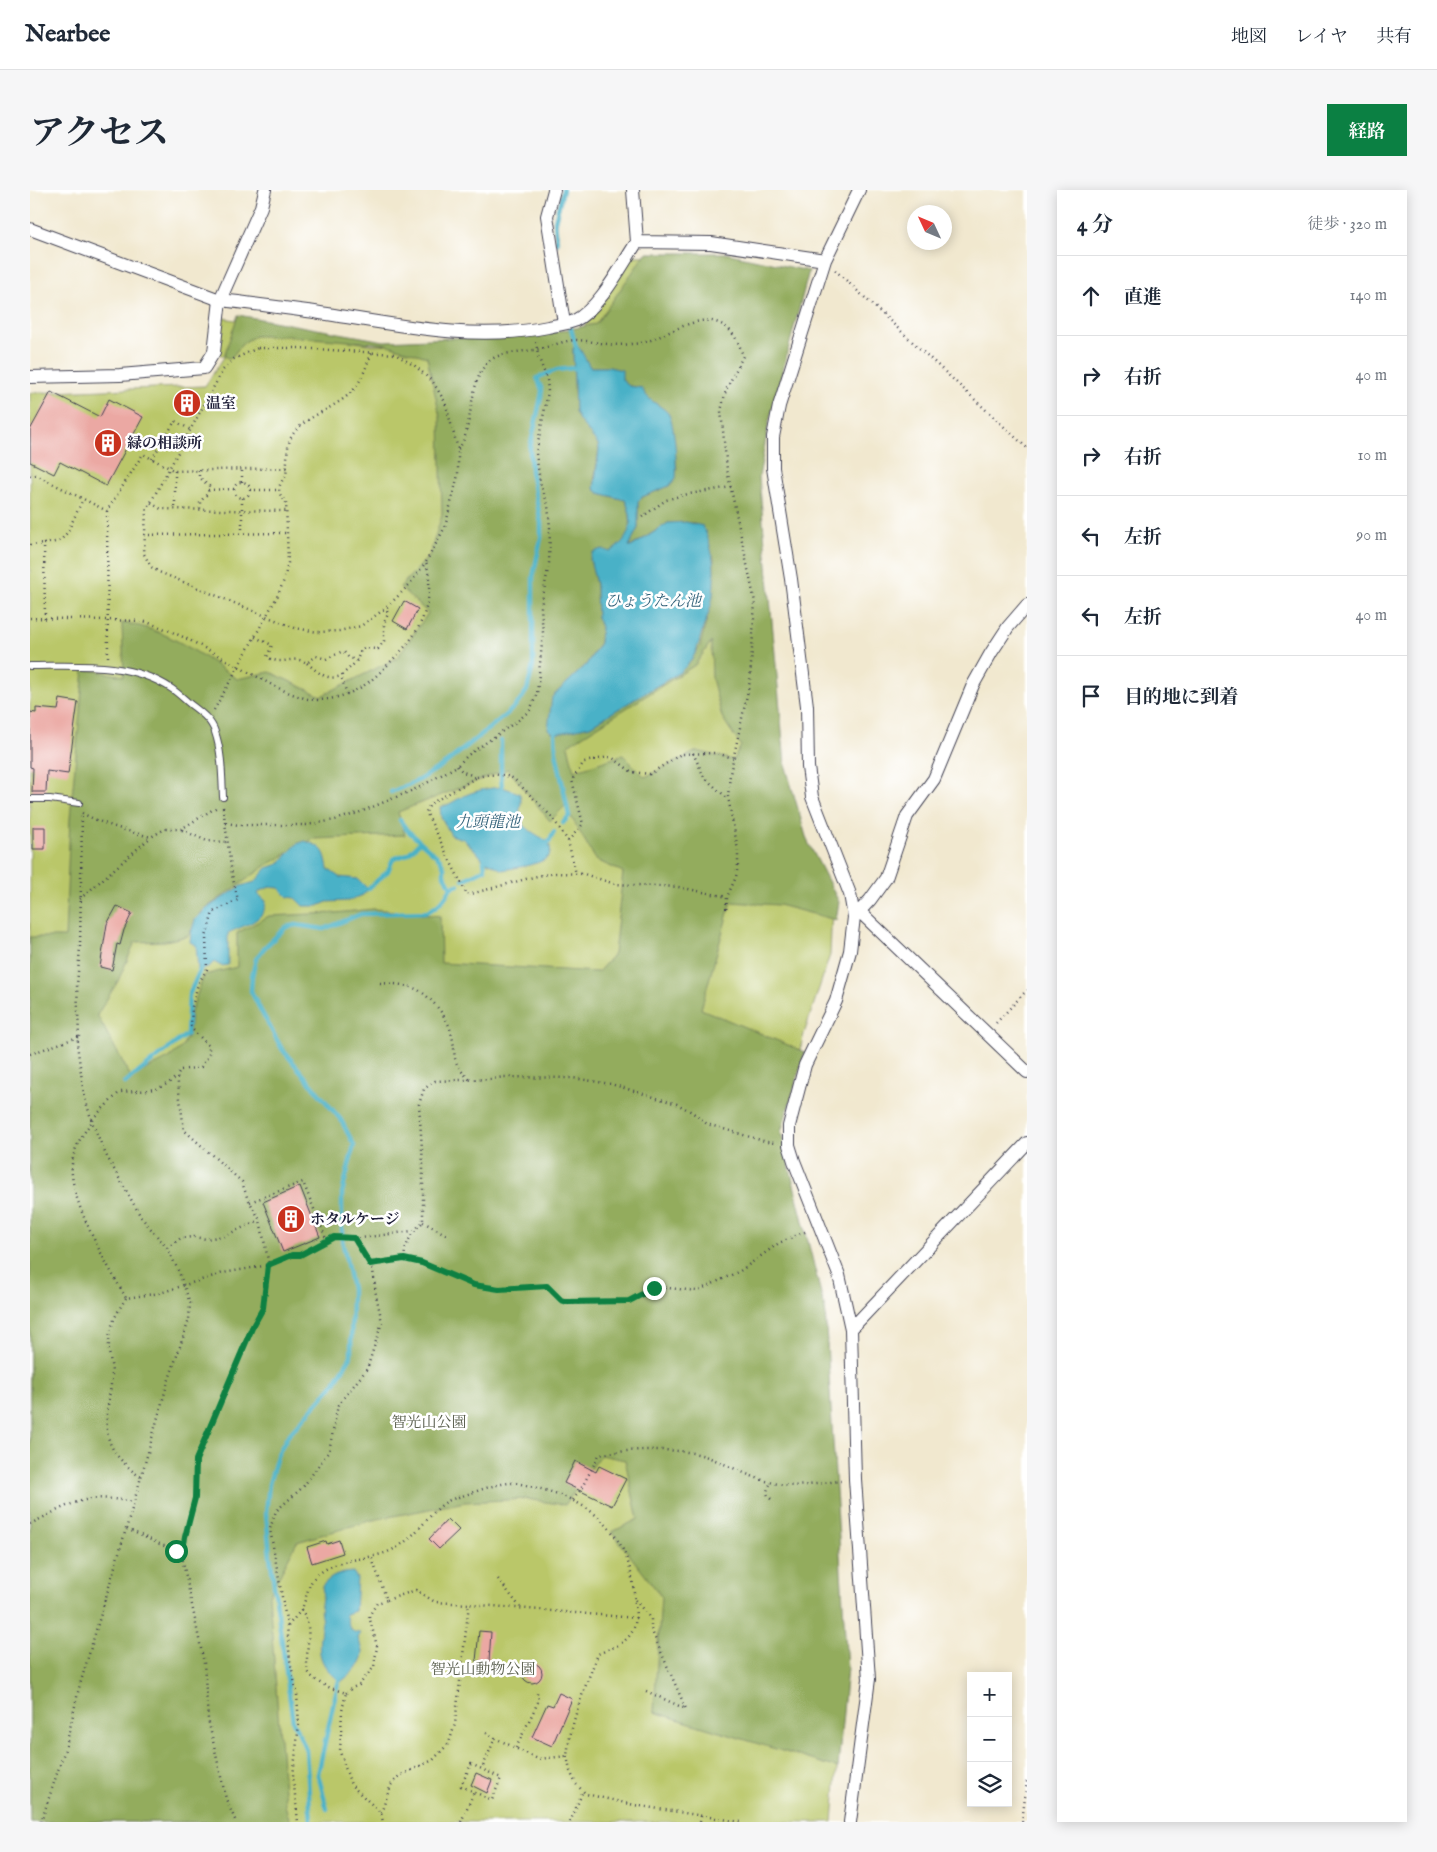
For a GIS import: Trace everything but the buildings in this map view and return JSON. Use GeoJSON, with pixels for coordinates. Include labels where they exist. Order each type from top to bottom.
{"type":"FeatureCollection","features":[{"type":"Feature","properties":{"kind":"street"},"geometry":{"type":"LineString","coordinates":[[30,377],[120,375],[204,368],[214,352],[220,300],[261,207],[265,190]]}},
{"type":"Feature","properties":{"kind":"street"},"geometry":{"type":"LineString","coordinates":[[554,190],[548,216],[568,322]]}},
{"type":"Feature","properties":{"kind":"street"},"geometry":{"type":"LineString","coordinates":[[30,229],[220,300],[408,327],[480,333],[534,330],[568,322],[595,305],[637,242],[633,190]]}},
{"type":"Feature","properties":{"kind":"street"},"geometry":{"type":"LineString","coordinates":[[850,1822],[869,1679],[855,1479],[851,1329],[839,1275],[789,1145],[789,1126],[804,1065],[836,1002],[850,951],[856,914],[812,797],[808,767],[806,696],[791,579],[773,468],[773,437],[779,406],[825,260],[859,190]]}},
{"type":"Feature","properties":{"kind":"street"},"geometry":{"type":"LineString","coordinates":[[637,242],[711,243],[825,260]]}},
{"type":"Feature","properties":{"kind":"street"},"geometry":{"type":"LineString","coordinates":[[856,914],[870,900],[886,878],[907,816],[934,779],[978,677],[1008,627],[1027,605]]}},
{"type":"Feature","properties":{"kind":"street"},"geometry":{"type":"LineString","coordinates":[[856,914],[1027,1072]]}},
{"type":"Feature","properties":{"kind":"street"},"geometry":{"type":"LineString","coordinates":[[851,1329],[1027,1143]]}},
{"type":"Feature","properties":{"kind":"lane"},"geometry":{"type":"LineString","coordinates":[[30,666],[108,666],[158,681],[173,689],[209,719],[215,731],[219,750],[223,797]]}},
{"type":"Feature","properties":{"kind":"lane"},"geometry":{"type":"LineString","coordinates":[[30,799],[50,799],[79,803]]}},
{"type":"Feature","properties":{"kind":"path"},"geometry":{"type":"LineString","coordinates":[[825,260],[1027,448]]}},
{"type":"Feature","properties":{"kind":"path"},"geometry":{"type":"LineString","coordinates":[[458,449],[465,434],[478,379],[484,366],[491,360],[511,353],[538,350],[574,340],[627,345],[648,341],[692,323],[708,320],[725,326],[737,339],[743,356],[726,390],[721,410],[724,448],[755,602],[750,681],[730,774],[728,800],[738,850],[738,865],[736,877],[727,897],[726,913]]}},
{"type":"Feature","properties":{"kind":"path"},"geometry":{"type":"LineString","coordinates":[[226,823],[239,825],[297,825],[335,820],[358,813],[418,788],[457,766],[468,755],[520,720],[530,710],[537,694],[543,633],[541,607],[549,563],[550,528],[548,505],[540,482],[536,453],[548,392],[547,379],[538,356],[534,330]]}},
{"type":"Feature","properties":{"kind":"path"},"geometry":{"type":"LineString","coordinates":[[258,348],[372,352],[395,354],[415,366],[433,382],[444,402],[458,449],[458,475],[444,527],[426,562],[409,585],[386,608],[361,626],[339,631],[318,632],[296,628],[159,572],[151,567],[144,554],[146,511],[223,370],[234,359],[258,348]]}},
{"type":"Feature","properties":{"kind":"path"},"geometry":{"type":"LineString","coordinates":[[209,719],[239,667],[284,580],[288,563],[286,501],[279,490],[281,481],[286,476],[288,450],[292,435],[308,421],[338,403],[355,388],[372,352]]}},
{"type":"Feature","properties":{"kind":"path"},"geometry":{"type":"LineString","coordinates":[[152,459],[175,421],[191,430]]}},
{"type":"Feature","properties":{"kind":"path"},"geometry":{"type":"LineString","coordinates":[[108,666],[106,619],[107,511],[143,454],[175,471],[287,468]]}},
{"type":"Feature","properties":{"kind":"path"},"geometry":{"type":"LineString","coordinates":[[242,469],[242,482]]}},
{"type":"Feature","properties":{"kind":"path"},"geometry":{"type":"LineString","coordinates":[[199,470],[199,477],[209,486],[208,493],[200,502],[200,510]]}},
{"type":"Feature","properties":{"kind":"path"},"geometry":{"type":"LineString","coordinates":[[175,471],[175,509]]}},
{"type":"Feature","properties":{"kind":"path"},"geometry":{"type":"LineString","coordinates":[[30,476],[36,475],[107,511]]}},
{"type":"Feature","properties":{"kind":"path"},"geometry":{"type":"LineString","coordinates":[[242,482],[248,484],[250,490],[249,494],[242,498],[237,497],[234,489],[236,484],[242,482]]}},
{"type":"Feature","properties":{"kind":"path"},"geometry":{"type":"LineString","coordinates":[[642,517],[666,500],[731,486]]}},
{"type":"Feature","properties":{"kind":"path"},"geometry":{"type":"LineString","coordinates":[[208,490],[234,489]]}},
{"type":"Feature","properties":{"kind":"path"},"geometry":{"type":"LineString","coordinates":[[250,490],[279,490]]}},
{"type":"Feature","properties":{"kind":"path"},"geometry":{"type":"LineString","coordinates":[[242,498],[242,534]]}},
{"type":"Feature","properties":{"kind":"path"},"geometry":{"type":"LineString","coordinates":[[30,545],[60,541],[67,533],[83,499]]}},
{"type":"Feature","properties":{"kind":"path"},"geometry":{"type":"LineString","coordinates":[[151,503],[161,509],[286,511]]}},
{"type":"Feature","properties":{"kind":"path"},"geometry":{"type":"LineString","coordinates":[[144,535],[286,533]]}},
{"type":"Feature","properties":{"kind":"path"},"geometry":{"type":"LineString","coordinates":[[44,544],[45,619]]}},
{"type":"Feature","properties":{"kind":"path"},"geometry":{"type":"LineString","coordinates":[[30,618],[143,620],[203,646],[282,690],[309,699],[333,698],[356,691],[374,679],[408,643],[419,627],[426,610],[429,586],[426,562]]}},
{"type":"Feature","properties":{"kind":"path"},"geometry":{"type":"LineString","coordinates":[[255,637],[272,645],[267,657],[275,662],[299,658],[317,672],[333,679],[341,676],[357,660],[361,650],[364,648],[378,649],[384,641],[384,623],[388,614],[386,608]]}},
{"type":"Feature","properties":{"kind":"path"},"geometry":{"type":"LineString","coordinates":[[307,663],[312,657],[326,658],[341,652],[344,652],[349,658],[357,660]]}},
{"type":"Feature","properties":{"kind":"path"},"geometry":{"type":"LineString","coordinates":[[341,676],[347,694]]}},
{"type":"Feature","properties":{"kind":"path"},"geometry":{"type":"LineString","coordinates":[[693,753],[704,777],[728,800]]}},
{"type":"Feature","properties":{"kind":"path"},"geometry":{"type":"LineString","coordinates":[[568,841],[582,824],[572,780],[584,762],[608,757],[613,758],[632,772],[650,774],[680,754],[716,753],[734,759]]}},
{"type":"Feature","properties":{"kind":"path"},"geometry":{"type":"LineString","coordinates":[[457,766],[463,772],[477,777]]}},
{"type":"Feature","properties":{"kind":"path"},"geometry":{"type":"LineString","coordinates":[[576,874],[568,841],[552,817],[514,779],[508,776],[485,775],[477,777],[430,804],[426,812],[468,895],[537,876],[556,873],[576,874],[584,874],[615,884],[678,887],[727,897]]}},
{"type":"Feature","properties":{"kind":"path"},"geometry":{"type":"LineString","coordinates":[[41,1822],[66,1746],[79,1688],[127,1529],[167,1385],[189,1320],[190,1303],[179,1272],[167,1248],[141,1217],[106,1155],[91,1121],[84,1095],[77,1044],[79,1037],[77,985],[80,947],[82,813],[79,803]]}},
{"type":"Feature","properties":{"kind":"path"},"geometry":{"type":"LineString","coordinates":[[126,1298],[108,1266],[77,1200],[72,1178],[74,1152],[81,1136],[91,1121],[120,1092],[159,1089],[169,1084],[182,1070],[200,1067],[210,1055],[209,1046],[192,1030],[191,1026],[192,1007],[198,984],[207,969],[206,937],[212,912],[238,900],[223,803],[181,829]]}},
{"type":"Feature","properties":{"kind":"path"},"geometry":{"type":"LineString","coordinates":[[82,813],[114,827],[151,837]]}},
{"type":"Feature","properties":{"kind":"path"},"geometry":{"type":"LineString","coordinates":[[80,899],[151,837],[165,829],[181,829],[207,841],[228,842]]}},
{"type":"Feature","properties":{"kind":"path"},"geometry":{"type":"LineString","coordinates":[[380,983],[400,985],[420,991],[441,1011],[452,1032],[457,1068],[470,1080]]}},
{"type":"Feature","properties":{"kind":"path"},"geometry":{"type":"LineString","coordinates":[[986,1033],[1027,990]]}},
{"type":"Feature","properties":{"kind":"path"},"geometry":{"type":"LineString","coordinates":[[30,1054],[79,1037]]}},
{"type":"Feature","properties":{"kind":"path"},"geometry":{"type":"LineString","coordinates":[[177,1076],[184,1130],[242,1182],[247,1198],[260,1220],[268,1265],[263,1308],[252,1328],[196,1460],[195,1498],[182,1557],[204,1663],[208,1718],[226,1799],[236,1822]]}},
{"type":"Feature","properties":{"kind":"path"},"geometry":{"type":"LineString","coordinates":[[423,1222],[423,1164],[418,1104],[424,1089],[435,1081],[504,1077],[573,1078],[611,1084],[677,1104],[692,1112],[707,1124],[767,1142],[789,1145]]}},
{"type":"Feature","properties":{"kind":"path"},"geometry":{"type":"LineString","coordinates":[[250,1202],[303,1182],[326,1241]]}},
{"type":"Feature","properties":{"kind":"path"},"geometry":{"type":"LineString","coordinates":[[167,1248],[180,1238],[194,1237],[206,1239],[224,1236],[260,1220]]}},
{"type":"Feature","properties":{"kind":"path"},"geometry":{"type":"LineString","coordinates":[[126,1298],[160,1293],[223,1272],[268,1265],[292,1255],[300,1255],[334,1237],[354,1238],[412,1231],[423,1222]]}},
{"type":"Feature","properties":{"kind":"path"},"geometry":{"type":"LineString","coordinates":[[423,1222],[449,1236]]}},
{"type":"Feature","properties":{"kind":"path"},"geometry":{"type":"LineString","coordinates":[[370,1264],[404,1259],[422,1263],[474,1285],[499,1289],[547,1286],[561,1300],[572,1303],[629,1301],[659,1287],[697,1291],[740,1271],[779,1243],[820,1225]]}},
{"type":"Feature","properties":{"kind":"path"},"geometry":{"type":"LineString","coordinates":[[404,1259],[405,1248],[410,1240],[412,1231]]}},
{"type":"Feature","properties":{"kind":"path"},"geometry":{"type":"LineString","coordinates":[[298,1822],[293,1776],[299,1724],[297,1694],[290,1660],[288,1627],[270,1529],[276,1511],[303,1487],[329,1451],[338,1405],[367,1368],[382,1322],[373,1270],[354,1238]]}},
{"type":"Feature","properties":{"kind":"path"},"geometry":{"type":"LineString","coordinates":[[126,1298],[109,1332],[112,1373],[106,1426],[109,1443],[117,1456],[141,1477]]}},
{"type":"Feature","properties":{"kind":"path"},"geometry":{"type":"LineString","coordinates":[[573,1500],[599,1455],[631,1450],[675,1451],[704,1456],[758,1480],[786,1486],[855,1479]]}},
{"type":"Feature","properties":{"kind":"path"},"geometry":{"type":"LineString","coordinates":[[288,1627],[301,1609],[314,1579],[324,1570],[334,1564],[383,1554],[404,1543],[446,1502],[479,1490],[512,1483],[554,1492],[573,1500],[588,1509],[616,1535],[628,1561],[633,1578],[636,1618],[630,1635],[617,1646],[598,1654],[582,1694],[569,1734],[567,1756],[570,1771],[576,1784],[586,1794],[634,1805],[741,1822]]}},
{"type":"Feature","properties":{"kind":"path"},"geometry":{"type":"LineString","coordinates":[[771,1483],[767,1492],[767,1496],[771,1500]]}},
{"type":"Feature","properties":{"kind":"path"},"geometry":{"type":"LineString","coordinates":[[30,1524],[82,1500],[111,1498],[134,1502]]}},
{"type":"Feature","properties":{"kind":"path"},"geometry":{"type":"LineString","coordinates":[[127,1529],[176,1551],[182,1557]]}},
{"type":"Feature","properties":{"kind":"path"},"geometry":{"type":"LineString","coordinates":[[371,1556],[387,1600]]}},
{"type":"Feature","properties":{"kind":"path"},"geometry":{"type":"LineString","coordinates":[[498,1579],[521,1608]]}},
{"type":"Feature","properties":{"kind":"path"},"geometry":{"type":"LineString","coordinates":[[381,1813],[351,1785],[340,1752],[342,1711],[346,1693],[359,1685],[374,1667],[377,1646],[369,1616],[377,1603],[416,1590],[435,1602],[636,1618]]}},
{"type":"Feature","properties":{"kind":"path"},"geometry":{"type":"LineString","coordinates":[[634,1599],[651,1619],[651,1629],[686,1709],[646,1692]]}},
{"type":"Feature","properties":{"kind":"path"},"geometry":{"type":"LineString","coordinates":[[383,1822],[381,1813],[391,1785],[400,1776],[433,1760],[449,1743],[455,1724],[469,1604]]}},
{"type":"Feature","properties":{"kind":"path"},"geometry":{"type":"LineString","coordinates":[[301,1609],[307,1618],[308,1671],[313,1678],[329,1688],[346,1693]]}},
{"type":"Feature","properties":{"kind":"path"},"geometry":{"type":"LineString","coordinates":[[516,1748],[539,1700],[536,1688]]}},
{"type":"Feature","properties":{"kind":"path"},"geometry":{"type":"LineString","coordinates":[[486,1733],[538,1759],[567,1756]]}},
{"type":"Feature","properties":{"kind":"path"},"geometry":{"type":"LineString","coordinates":[[482,1769],[495,1738]]}},
{"type":"Feature","properties":{"kind":"path"},"geometry":{"type":"LineString","coordinates":[[471,1764],[501,1778],[492,1800],[474,1792],[461,1786],[471,1764]]}},
{"type":"Feature","properties":{"kind":"path"},"geometry":{"type":"LineString","coordinates":[[1022,1822],[1027,1781]]}},
{"type":"Feature","properties":{"kind":"path"},"geometry":{"type":"LineString","coordinates":[[570,1822],[583,1791]]}},
{"type":"Feature","properties":{"kind":"path"},"geometry":{"type":"LineString","coordinates":[[461,1822],[474,1792]]}},
{"type":"Feature","properties":{"kind":"path"},"geometry":{"type":"LineString","coordinates":[[700,1822],[701,1816]]}},
{"type":"Feature","properties":{"kind":"green space","name":"智光山公園"},"geometry":{"type":"Polygon","coordinates":[[[646,253],[725,253],[809,271],[769,422],[759,477],[785,764],[807,840],[839,902],[836,920],[779,905],[731,902],[701,1009],[805,1052],[781,1132],[825,1310],[847,1668],[838,1768],[654,1712],[661,1596],[612,1532],[638,1519],[625,1460],[601,1455],[565,1505],[527,1499],[465,1502],[373,1520],[297,1542],[269,1595],[285,1805],[290,1822],[30,1822],[30,937],[65,937],[70,819],[84,669],[124,676],[122,623],[153,630],[168,636],[197,652],[237,679],[270,672],[321,696],[397,658],[428,613],[400,587],[429,556],[442,515],[440,417],[427,357],[385,344],[288,336],[255,336],[243,343],[230,359],[224,356],[238,315],[384,341],[542,334],[596,324],[646,253]],[[573,348],[575,412],[598,444],[599,449],[594,482],[599,493],[625,500],[630,518],[629,531],[624,542],[609,553],[590,559],[596,584],[597,617],[601,627],[600,643],[586,665],[552,697],[590,726],[680,672],[687,665],[700,646],[713,595],[714,558],[695,523],[668,523],[630,547],[629,545],[638,528],[638,502],[642,497],[669,486],[677,469],[668,413],[644,395],[642,388],[629,386],[622,380],[621,370],[609,367],[590,367],[573,348]],[[711,642],[695,665],[568,745],[574,771],[623,755],[645,777],[697,751],[733,760],[741,746],[722,717],[712,678],[711,642]],[[508,769],[398,812],[405,835],[313,839],[267,865],[203,910],[188,936],[165,941],[135,942],[118,981],[97,1015],[131,1077],[169,1058],[182,1047],[189,1033],[191,1012],[204,975],[237,967],[237,933],[269,916],[374,909],[440,916],[441,963],[598,972],[614,954],[623,872],[596,860],[565,806],[550,821],[508,769]]]}},
{"type":"Feature","properties":{"kind":"green space","name":"智光山公園"},"geometry":{"type":"Polygon","coordinates":[[[713,254],[754,484],[779,772],[832,906],[830,955],[804,1034],[778,1136],[844,1679],[833,1822],[30,1822],[30,393],[205,386],[224,357],[217,352],[224,318],[373,345],[532,338],[583,327],[633,256],[713,254]]]}},
{"type":"Feature","properties":{"kind":"water","name":"ひょうたん池"},"geometry":{"type":"Polygon","coordinates":[[[579,347],[590,367],[609,367],[622,370],[622,380],[629,386],[642,388],[650,399],[670,416],[674,433],[676,478],[669,486],[642,497],[638,502],[638,528],[629,546],[631,547],[668,523],[686,522],[703,526],[711,551],[714,585],[710,607],[696,652],[690,662],[680,672],[590,726],[555,734],[548,729],[552,697],[586,665],[600,643],[601,627],[597,617],[596,584],[590,559],[593,552],[602,549],[610,552],[617,547],[626,536],[630,523],[630,515],[625,500],[599,493],[594,489],[598,444],[575,412],[573,348],[579,347]]]}},
{"type":"Feature","properties":{"kind":"water","name":"九頭龍池"},"geometry":{"type":"Polygon","coordinates":[[[502,787],[519,793],[521,799],[520,815],[524,825],[533,833],[549,842],[550,854],[544,860],[526,866],[502,870],[484,861],[463,839],[451,835],[441,817],[440,807],[475,792],[502,787]]]}},
{"type":"Feature","properties":{"kind":"water"},"geometry":{"type":"Polygon","coordinates":[[[305,841],[316,845],[322,850],[326,857],[328,869],[339,877],[358,879],[368,889],[363,895],[348,901],[327,902],[318,906],[303,906],[295,898],[288,897],[279,888],[270,887],[260,891],[258,894],[266,901],[262,914],[253,922],[228,933],[228,965],[221,966],[214,962],[209,967],[198,970],[196,945],[190,942],[195,920],[207,908],[241,886],[255,882],[267,868],[279,864],[297,844],[305,841]]]}},
{"type":"Feature","properties":{"kind":"water"},"geometry":{"type":"Polygon","coordinates":[[[353,1572],[357,1578],[355,1611],[345,1614],[351,1630],[361,1633],[358,1638],[363,1655],[356,1668],[342,1681],[329,1671],[320,1654],[322,1586],[336,1576],[353,1572]]]}},
{"type":"Feature","properties":{"kind":"waterway"},"geometry":{"type":"LineString","coordinates":[[557,243],[555,221],[563,190]]}},
{"type":"Feature","properties":{"kind":"waterway"},"geometry":{"type":"LineString","coordinates":[[570,325],[576,347]]}},
{"type":"Feature","properties":{"kind":"waterway"},"geometry":{"type":"LineString","coordinates":[[546,374],[557,370],[574,368]]}},
{"type":"Feature","properties":{"kind":"waterway"},"geometry":{"type":"LineString","coordinates":[[391,792],[419,780],[446,763],[508,713],[520,701],[527,690],[533,666],[533,577],[541,538],[541,523],[531,471],[530,448],[542,390],[537,378],[544,375]]}},
{"type":"Feature","properties":{"kind":"waterway"},"geometry":{"type":"LineString","coordinates":[[555,734],[556,752],[569,816],[563,823]]}},
{"type":"Feature","properties":{"kind":"waterway"},"geometry":{"type":"LineString","coordinates":[[501,741],[501,775]]}},
{"type":"Feature","properties":{"kind":"waterway"},"geometry":{"type":"LineString","coordinates":[[501,777],[502,787]]}},
{"type":"Feature","properties":{"kind":"waterway"},"geometry":{"type":"LineString","coordinates":[[400,820],[407,830],[440,859],[444,867],[444,875],[451,887]]}},
{"type":"Feature","properties":{"kind":"waterway"},"geometry":{"type":"LineString","coordinates":[[549,842],[554,832]]}},
{"type":"Feature","properties":{"kind":"waterway"},"geometry":{"type":"LineString","coordinates":[[368,889],[388,871],[393,859],[408,854],[420,842]]}},
{"type":"Feature","properties":{"kind":"waterway"},"geometry":{"type":"LineString","coordinates":[[463,880],[485,869],[484,861]]}},
{"type":"Feature","properties":{"kind":"waterway"},"geometry":{"type":"LineString","coordinates":[[342,1236],[342,1193],[354,1145],[341,1120],[282,1049],[260,1009],[251,991],[256,959],[264,948],[286,927],[296,925],[324,929],[361,914],[427,912],[441,902],[451,887],[458,885]]}},
{"type":"Feature","properties":{"kind":"waterway"},"geometry":{"type":"LineString","coordinates":[[125,1083],[187,1034],[189,995],[200,970]]}},
{"type":"Feature","properties":{"kind":"waterway"},"geometry":{"type":"LineString","coordinates":[[297,1730],[293,1722],[270,1556],[266,1513],[269,1484],[277,1456],[287,1437],[334,1384],[351,1356],[352,1289],[342,1239]]}},
{"type":"Feature","properties":{"kind":"waterway"},"geometry":{"type":"LineString","coordinates":[[337,1688],[339,1680]]}},
{"type":"Feature","properties":{"kind":"waterway"},"geometry":{"type":"LineString","coordinates":[[327,1809],[318,1774],[336,1692]]}},
{"type":"Feature","properties":{"kind":"waterway"},"geometry":{"type":"LineString","coordinates":[[299,1734],[306,1750],[311,1822]]}},
{"type":"Feature","properties":{"kind":"place","name":"温室"},"geometry":{"type":"Point","coordinates":[187,403]}},
{"type":"Feature","properties":{"kind":"place","name":"緑の相談所"},"geometry":{"type":"Point","coordinates":[108,443]}},
{"type":"Feature","properties":{"kind":"place","name":"ホタルケージ"},"geometry":{"type":"Point","coordinates":[291,1219]}},
{"type":"Feature","properties":{"kind":"route"},"geometry":{"type":"LineString","coordinates":[[176,1551],[182,1557],[195,1498],[196,1460],[252,1328],[263,1308],[268,1265],[292,1255],[300,1255],[334,1237],[354,1238],[370,1264],[404,1259],[422,1263],[474,1285],[499,1289],[547,1286],[561,1300],[572,1303],[629,1301],[654,1288]]}},
{"type":"Feature","properties":{"kind":"park label","name":"智光山動物公園"},"geometry":{"type":"Point","coordinates":[483,1669]}}]}
